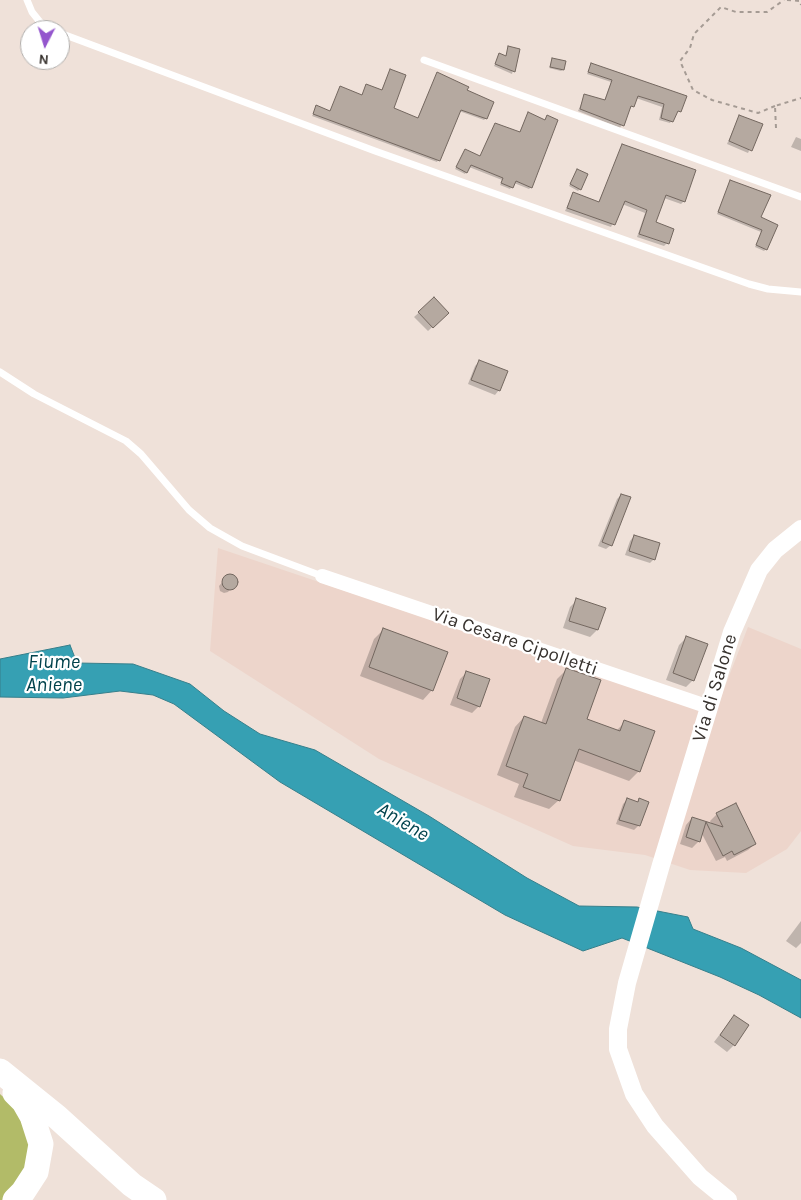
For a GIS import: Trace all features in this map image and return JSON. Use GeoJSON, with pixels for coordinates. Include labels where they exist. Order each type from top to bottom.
{"type":"FeatureCollection","features":[{"type":"Feature","properties":{"kind":"highway"},"geometry":{"type":"LineString","coordinates":[[1,1077],[24,1102],[38,1129],[41,1144],[36,1172],[23,1192],[15,1200]]}},
{"type":"Feature","properties":{"kind":"highway"},"geometry":{"type":"LineString","coordinates":[[1,1077],[57,1116],[132,1185],[154,1200]]}},
{"type":"Feature","properties":{"kind":"street","name":"Via di Salone"},"geometry":{"type":"LineString","coordinates":[[728,1200],[694,1170],[656,1126],[634,1094],[618,1049],[618,1029],[627,983],[661,864],[732,632],[752,582],[775,550],[801,529]]}},
{"type":"Feature","properties":{"kind":"street","name":"Via Cesare Cipolletti"},"geometry":{"type":"LineString","coordinates":[[322,576],[709,707]]}},
{"type":"Feature","properties":{"kind":"lane"},"geometry":{"type":"LineString","coordinates":[[27,0],[32,12],[38,20]]}},
{"type":"Feature","properties":{"kind":"lane"},"geometry":{"type":"LineString","coordinates":[[70,37],[384,154],[748,284],[768,289],[801,292]]}},
{"type":"Feature","properties":{"kind":"lane"},"geometry":{"type":"LineString","coordinates":[[424,60],[801,197]]}},
{"type":"Feature","properties":{"kind":"lane"},"geometry":{"type":"LineString","coordinates":[[0,372],[34,394],[126,441],[141,454],[189,510],[210,528],[242,546],[322,576]]}},
{"type":"Feature","properties":{"kind":"path"},"geometry":{"type":"LineString","coordinates":[[801,5],[800,1],[785,0],[767,12],[736,12],[721,7],[694,34],[690,48],[680,61],[693,90],[712,100],[758,113],[801,98]]}},
{"type":"Feature","properties":{"kind":"path"},"geometry":{"type":"LineString","coordinates":[[774,106],[776,128]]}},
{"type":"Feature","properties":{"kind":"shaded area"},"geometry":{"type":"Polygon","coordinates":[[[218,548],[714,715],[748,627],[801,649],[801,831],[787,849],[746,873],[690,870],[645,855],[573,846],[379,759],[210,651],[218,548]]]}},
{"type":"Feature","properties":{"kind":"green space"},"geometry":{"type":"Polygon","coordinates":[[[0,1094],[20,1113],[33,1153],[11,1194],[2,1200],[0,1200],[0,1094]]]}},
{"type":"Feature","properties":{"kind":"water","name":"Fiume Aniene"},"geometry":{"type":"Polygon","coordinates":[[[70,645],[77,663],[133,664],[190,684],[224,711],[260,734],[315,750],[429,816],[527,878],[579,906],[637,907],[688,917],[693,929],[741,948],[801,980],[801,1018],[759,995],[720,977],[622,938],[583,951],[505,915],[280,782],[174,704],[153,695],[120,691],[63,698],[0,697],[0,659],[70,645]]]}},
{"type":"Feature","properties":{"kind":"building"},"geometry":{"type":"Polygon","coordinates":[[[508,46],[520,49],[515,72],[495,64],[499,53],[506,56],[508,46]]]}},
{"type":"Feature","properties":{"kind":"building"},"geometry":{"type":"Polygon","coordinates":[[[552,58],[566,61],[564,70],[550,67],[552,58]]]}},
{"type":"Feature","properties":{"kind":"building"},"geometry":{"type":"Polygon","coordinates":[[[591,63],[687,96],[681,112],[678,111],[673,122],[661,118],[664,104],[638,96],[634,107],[631,106],[624,126],[580,109],[584,94],[605,100],[612,80],[588,72],[591,63]]]}},
{"type":"Feature","properties":{"kind":"building"},"geometry":{"type":"Polygon","coordinates":[[[390,69],[406,75],[394,108],[418,118],[437,72],[469,87],[467,90],[494,102],[487,119],[461,110],[440,161],[313,114],[316,105],[330,111],[340,86],[362,95],[366,84],[382,90],[390,69]]]}},
{"type":"Feature","properties":{"kind":"building"},"geometry":{"type":"Polygon","coordinates":[[[528,112],[545,120],[547,115],[558,120],[532,188],[516,181],[513,188],[501,183],[503,178],[471,165],[467,173],[456,167],[465,149],[480,156],[495,123],[520,132],[528,112]]]}},
{"type":"Feature","properties":{"kind":"building"},"geometry":{"type":"Polygon","coordinates":[[[739,115],[763,124],[752,151],[729,141],[739,115]]]}},
{"type":"Feature","properties":{"kind":"building"},"geometry":{"type":"Polygon","coordinates":[[[622,144],[696,170],[685,202],[666,195],[656,222],[674,229],[669,244],[639,234],[647,210],[625,201],[615,225],[567,208],[573,192],[599,202],[622,144]]]}},
{"type":"Feature","properties":{"kind":"building"},"geometry":{"type":"Polygon","coordinates":[[[577,169],[588,174],[581,190],[570,184],[577,169]]]}},
{"type":"Feature","properties":{"kind":"building"},"geometry":{"type":"Polygon","coordinates":[[[730,180],[771,195],[761,217],[778,225],[767,250],[756,245],[762,230],[718,212],[730,180]]]}},
{"type":"Feature","properties":{"kind":"building"},"geometry":{"type":"Polygon","coordinates":[[[434,297],[449,313],[433,328],[418,312],[434,297]]]}},
{"type":"Feature","properties":{"kind":"building"},"geometry":{"type":"Polygon","coordinates":[[[479,360],[508,371],[500,391],[471,380],[479,360]]]}},
{"type":"Feature","properties":{"kind":"building"},"geometry":{"type":"Polygon","coordinates":[[[621,494],[631,497],[612,546],[602,542],[621,494]]]}},
{"type":"Feature","properties":{"kind":"building"},"geometry":{"type":"Polygon","coordinates":[[[634,535],[660,543],[655,560],[629,551],[634,535]]]}},
{"type":"Feature","properties":{"kind":"building"},"geometry":{"type":"Polygon","coordinates":[[[230,574],[238,582],[230,590],[222,582],[230,574]]]}},
{"type":"Feature","properties":{"kind":"building"},"geometry":{"type":"Polygon","coordinates":[[[576,598],[606,608],[598,630],[569,621],[576,598]]]}},
{"type":"Feature","properties":{"kind":"building"},"geometry":{"type":"Polygon","coordinates":[[[383,628],[448,652],[433,691],[369,667],[383,628]]]}},
{"type":"Feature","properties":{"kind":"building"},"geometry":{"type":"Polygon","coordinates":[[[686,636],[708,644],[694,681],[673,673],[686,636]]]}},
{"type":"Feature","properties":{"kind":"building"},"geometry":{"type":"Polygon","coordinates":[[[566,668],[601,680],[587,719],[620,731],[624,720],[655,731],[640,772],[579,749],[560,801],[523,787],[528,774],[506,766],[524,716],[546,724],[566,668]]]}},
{"type":"Feature","properties":{"kind":"building"},"geometry":{"type":"Polygon","coordinates":[[[466,671],[490,679],[480,707],[457,698],[466,671]]]}},
{"type":"Feature","properties":{"kind":"building"},"geometry":{"type":"Polygon","coordinates":[[[627,798],[638,802],[639,798],[649,802],[640,826],[619,820],[627,798]]]}},
{"type":"Feature","properties":{"kind":"building"},"geometry":{"type":"Polygon","coordinates":[[[736,803],[756,844],[734,855],[732,851],[723,856],[706,822],[700,842],[686,837],[692,817],[723,827],[716,813],[736,803]]]}},
{"type":"Feature","properties":{"kind":"building"},"geometry":{"type":"Polygon","coordinates":[[[734,1015],[749,1025],[735,1046],[720,1035],[734,1015]]]}},
{"type":"Feature","properties":{"kind":"water label","name":"Aniene"},"geometry":{"type":"Point","coordinates":[403,822]}}]}
